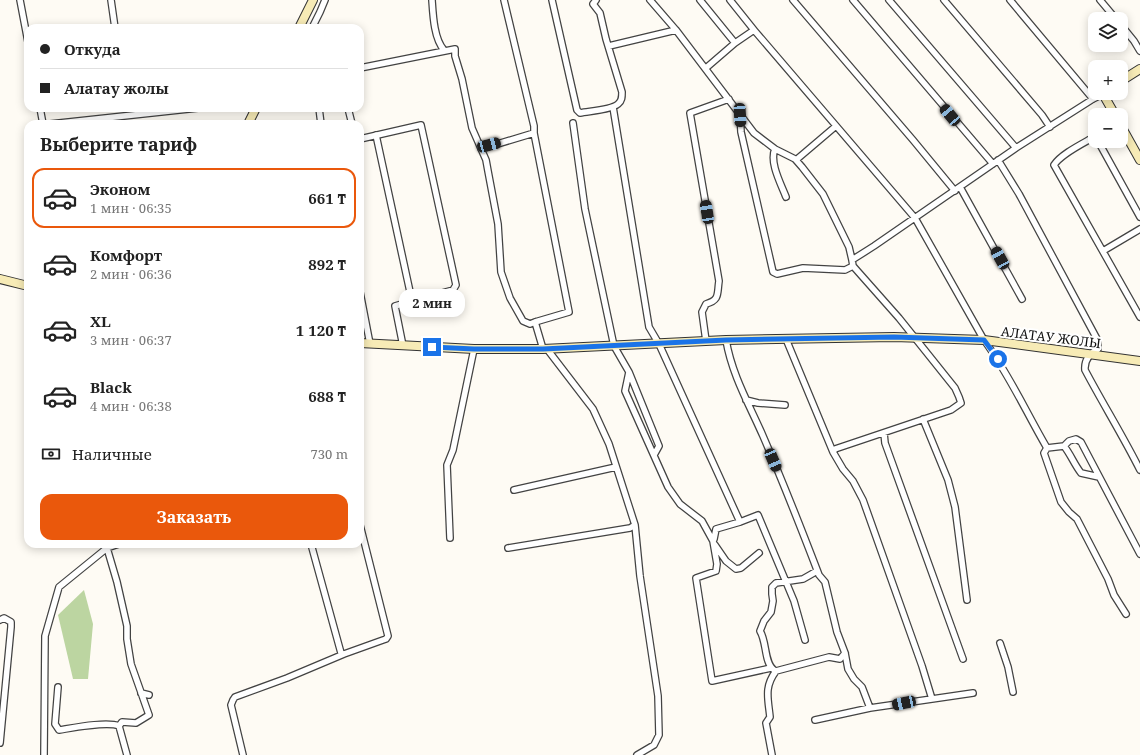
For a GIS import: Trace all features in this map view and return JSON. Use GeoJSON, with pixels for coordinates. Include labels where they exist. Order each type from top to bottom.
{"type":"FeatureCollection","features":[{"type":"Feature","properties":{"kind":"main road"},"geometry":{"type":"LineString","coordinates":[[301,24],[314,0]]}},
{"type":"Feature","properties":{"kind":"main road"},"geometry":{"type":"LineString","coordinates":[[1128,77],[1140,69]]}},
{"type":"Feature","properties":{"kind":"main road"},"geometry":{"type":"LineString","coordinates":[[1128,139],[1140,160]]}},
{"type":"Feature","properties":{"kind":"main road"},"geometry":{"type":"LineString","coordinates":[[0,279],[24,285]]}},
{"type":"Feature","properties":{"kind":"main road","name":"АЛАТАУ ЖОЛЫ"},"geometry":{"type":"LineString","coordinates":[[364,343],[474,349],[547,349],[726,340],[894,337],[916,339],[984,340],[1140,361]]}},
{"type":"Feature","properties":{"kind":"street"},"geometry":{"type":"LineString","coordinates":[[20,0],[25,24]]}},
{"type":"Feature","properties":{"kind":"street"},"geometry":{"type":"LineString","coordinates":[[111,0],[114,24]]}},
{"type":"Feature","properties":{"kind":"street"},"geometry":{"type":"LineString","coordinates":[[314,24],[325,0]]}},
{"type":"Feature","properties":{"kind":"street"},"geometry":{"type":"LineString","coordinates":[[432,0],[437,38],[439,44],[444,50]]}},
{"type":"Feature","properties":{"kind":"street"},"geometry":{"type":"LineString","coordinates":[[364,67],[455,49],[455,56],[462,79],[472,128],[488,171],[497,217],[501,272],[510,298],[523,321],[530,324],[569,312],[534,133],[534,126],[504,0]]}},
{"type":"Feature","properties":{"kind":"street"},"geometry":{"type":"LineString","coordinates":[[552,0],[577,110],[580,113],[613,107],[622,99],[622,92],[600,13],[593,4],[596,0]]}},
{"type":"Feature","properties":{"kind":"street"},"geometry":{"type":"LineString","coordinates":[[650,0],[706,68],[754,133],[775,149],[796,160],[823,194],[849,247],[853,266],[916,339],[954,388],[959,397],[961,403],[951,410],[835,450],[833,452]]}},
{"type":"Feature","properties":{"kind":"street"},"geometry":{"type":"LineString","coordinates":[[700,0],[735,43]]}},
{"type":"Feature","properties":{"kind":"street"},"geometry":{"type":"LineString","coordinates":[[730,0],[758,36],[774,52],[915,218],[984,340],[998,359],[1011,381],[1047,448]]}},
{"type":"Feature","properties":{"kind":"street"},"geometry":{"type":"LineString","coordinates":[[793,0],[913,140],[958,189],[1022,299]]}},
{"type":"Feature","properties":{"kind":"street"},"geometry":{"type":"LineString","coordinates":[[853,0],[993,164]]}},
{"type":"Feature","properties":{"kind":"street"},"geometry":{"type":"LineString","coordinates":[[889,0],[1016,148]]}},
{"type":"Feature","properties":{"kind":"street"},"geometry":{"type":"LineString","coordinates":[[944,0],[1042,115],[1050,127]]}},
{"type":"Feature","properties":{"kind":"street"},"geometry":{"type":"LineString","coordinates":[[1010,0],[1088,93]]}},
{"type":"Feature","properties":{"kind":"street"},"geometry":{"type":"LineString","coordinates":[[1100,0],[1110,12]]}},
{"type":"Feature","properties":{"kind":"street"},"geometry":{"type":"LineString","coordinates":[[608,46],[676,30]]}},
{"type":"Feature","properties":{"kind":"street"},"geometry":{"type":"LineString","coordinates":[[706,68],[735,43],[754,30]]}},
{"type":"Feature","properties":{"kind":"street"},"geometry":{"type":"LineString","coordinates":[[1128,34],[1140,51]]}},
{"type":"Feature","properties":{"kind":"street"},"geometry":{"type":"LineString","coordinates":[[706,341],[702,312],[706,304],[713,302],[718,297],[719,281],[690,113],[729,99]]}},
{"type":"Feature","properties":{"kind":"street"},"geometry":{"type":"LineString","coordinates":[[852,260],[958,189],[998,160],[1091,100]]}},
{"type":"Feature","properties":{"kind":"street"},"geometry":{"type":"LineString","coordinates":[[613,107],[649,327],[660,344],[740,522]]}},
{"type":"Feature","properties":{"kind":"street"},"geometry":{"type":"LineString","coordinates":[[87,120],[161,112]]}},
{"type":"Feature","properties":{"kind":"street"},"geometry":{"type":"LineString","coordinates":[[740,115],[741,132],[773,272],[777,274],[803,268],[846,270],[853,266]]}},
{"type":"Feature","properties":{"kind":"street"},"geometry":{"type":"LineString","coordinates":[[572,123],[585,209],[618,345],[660,446],[654,455]]}},
{"type":"Feature","properties":{"kind":"street"},"geometry":{"type":"LineString","coordinates":[[364,138],[421,125],[456,285],[453,290],[394,306],[403,346]]}},
{"type":"Feature","properties":{"kind":"street"},"geometry":{"type":"LineString","coordinates":[[796,160],[836,126]]}},
{"type":"Feature","properties":{"kind":"street"},"geometry":{"type":"LineString","coordinates":[[481,149],[534,133]]}},
{"type":"Feature","properties":{"kind":"street"},"geometry":{"type":"LineString","coordinates":[[376,135],[412,301]]}},
{"type":"Feature","properties":{"kind":"street"},"geometry":{"type":"LineString","coordinates":[[1088,141],[1057,160],[1054,165],[1140,317]]}},
{"type":"Feature","properties":{"kind":"street"},"geometry":{"type":"LineString","coordinates":[[1102,148],[1140,217]]}},
{"type":"Feature","properties":{"kind":"street"},"geometry":{"type":"LineString","coordinates":[[775,149],[772,154],[773,163],[786,197]]}},
{"type":"Feature","properties":{"kind":"street"},"geometry":{"type":"LineString","coordinates":[[998,160],[1019,194],[1097,339],[1098,349],[1090,354],[1084,364],[1085,370],[1107,411],[1127,443],[1140,470]]}},
{"type":"Feature","properties":{"kind":"street"},"geometry":{"type":"LineString","coordinates":[[1103,251],[1140,229]]}},
{"type":"Feature","properties":{"kind":"street"},"geometry":{"type":"LineString","coordinates":[[364,313],[370,344]]}},
{"type":"Feature","properties":{"kind":"street"},"geometry":{"type":"LineString","coordinates":[[535,322],[547,349],[594,409],[608,444],[635,525],[640,576],[658,696],[659,735],[654,745],[638,755]]}},
{"type":"Feature","properties":{"kind":"street"},"geometry":{"type":"LineString","coordinates":[[786,339],[833,452],[843,469],[853,481],[863,500],[922,666],[932,699]]}},
{"type":"Feature","properties":{"kind":"street"},"geometry":{"type":"LineString","coordinates":[[726,340],[729,358],[746,400],[789,497],[818,571],[825,582],[848,669],[862,688],[870,708]]}},
{"type":"Feature","properties":{"kind":"street"},"geometry":{"type":"LineString","coordinates":[[450,538],[447,465],[453,450],[474,349]]}},
{"type":"Feature","properties":{"kind":"street"},"geometry":{"type":"LineString","coordinates":[[629,372],[626,391],[668,488],[680,504],[702,521],[726,562],[736,569],[741,568],[759,553]]}},
{"type":"Feature","properties":{"kind":"street"},"geometry":{"type":"LineString","coordinates":[[746,400],[758,403],[785,405]]}},
{"type":"Feature","properties":{"kind":"street"},"geometry":{"type":"LineString","coordinates":[[923,420],[948,480],[955,507],[967,600]]}},
{"type":"Feature","properties":{"kind":"street"},"geometry":{"type":"LineString","coordinates":[[884,433],[885,443],[963,659]]}},
{"type":"Feature","properties":{"kind":"street"},"geometry":{"type":"LineString","coordinates":[[1047,448],[1064,446],[1069,441],[1076,439],[1081,442],[1140,554]]}},
{"type":"Feature","properties":{"kind":"street"},"geometry":{"type":"LineString","coordinates":[[1064,446],[1073,458],[1081,473],[1099,477]]}},
{"type":"Feature","properties":{"kind":"street"},"geometry":{"type":"LineString","coordinates":[[1047,448],[1044,453],[1062,502],[1069,512],[1077,519],[1108,579],[1114,595],[1126,614]]}},
{"type":"Feature","properties":{"kind":"street"},"geometry":{"type":"LineString","coordinates":[[514,490],[616,467]]}},
{"type":"Feature","properties":{"kind":"street"},"geometry":{"type":"LineString","coordinates":[[805,640],[794,601],[758,515],[716,530],[713,541],[717,564],[716,571],[696,578],[712,681],[774,670],[829,657],[840,659],[845,653]]}},
{"type":"Feature","properties":{"kind":"street"},"geometry":{"type":"LineString","coordinates":[[508,548],[630,528],[635,525]]}},
{"type":"Feature","properties":{"kind":"street"},"geometry":{"type":"LineString","coordinates":[[243,755],[231,705],[236,697],[386,639],[388,636],[364,541]]}},
{"type":"Feature","properties":{"kind":"street"},"geometry":{"type":"LineString","coordinates":[[44,755],[45,636],[59,587],[105,548]]}},
{"type":"Feature","properties":{"kind":"street"},"geometry":{"type":"LineString","coordinates":[[108,548],[127,626],[127,640],[131,664],[149,715],[136,723],[122,722],[119,726]]}},
{"type":"Feature","properties":{"kind":"street"},"geometry":{"type":"LineString","coordinates":[[312,548],[340,650],[344,654]]}},
{"type":"Feature","properties":{"kind":"street"},"geometry":{"type":"LineString","coordinates":[[774,670],[768,664],[765,641],[760,631],[764,621],[771,612],[773,601],[772,587],[776,583],[803,579],[818,571]]}},
{"type":"Feature","properties":{"kind":"street"},"geometry":{"type":"LineString","coordinates":[[0,620],[4,618],[11,622],[11,627],[0,743]]}},
{"type":"Feature","properties":{"kind":"street"},"geometry":{"type":"LineString","coordinates":[[1000,644],[1008,667],[1013,692]]}},
{"type":"Feature","properties":{"kind":"street"},"geometry":{"type":"LineString","coordinates":[[772,755],[766,723],[770,717],[767,694],[769,680],[774,670]]}},
{"type":"Feature","properties":{"kind":"street"},"geometry":{"type":"LineString","coordinates":[[58,687],[54,724],[59,730],[74,727],[114,724],[119,726]]}},
{"type":"Feature","properties":{"kind":"street"},"geometry":{"type":"LineString","coordinates":[[141,693],[149,695]]}},
{"type":"Feature","properties":{"kind":"street"},"geometry":{"type":"LineString","coordinates":[[815,720],[870,708],[973,693]]}},
{"type":"Feature","properties":{"kind":"street"},"geometry":{"type":"LineString","coordinates":[[119,726],[127,755]]}},
{"type":"Feature","properties":{"kind":"green space"},"geometry":{"type":"Polygon","coordinates":[[[84,590],[93,624],[88,679],[73,679],[58,615],[84,590]]]}},
{"type":"Feature","properties":{"kind":"route"},"geometry":{"type":"LineString","coordinates":[[432,347],[474,349],[543,349],[726,340],[894,337],[916,339],[984,340],[998,359]]}}]}
